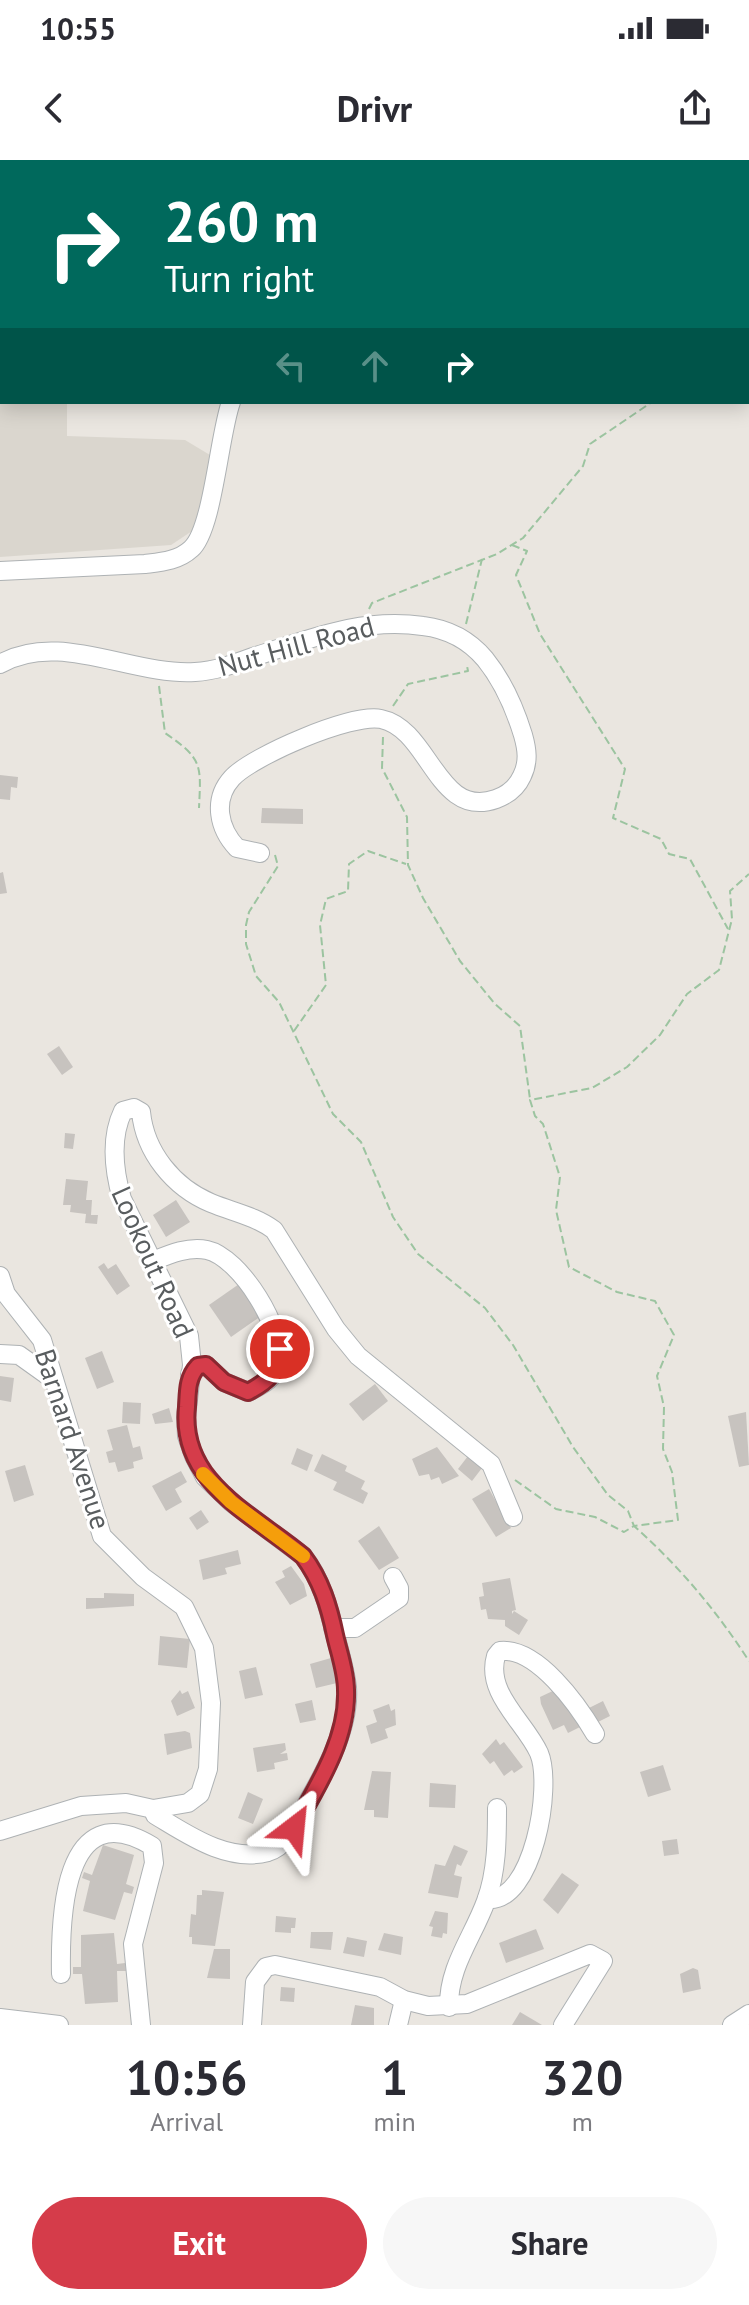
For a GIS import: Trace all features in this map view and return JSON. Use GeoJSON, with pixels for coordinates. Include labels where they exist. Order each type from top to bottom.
{"type":"FeatureCollection","features":[{"type":"Feature","properties":{"kind":"street"},"geometry":{"type":"LineString","coordinates":[[0,571],[145,564],[166,561],[189,551],[205,525],[222,426],[230,404]]}},
{"type":"Feature","properties":{"kind":"street","name":"Nut Hill Road"},"geometry":{"type":"LineString","coordinates":[[0,664],[24,653],[38,651],[161,671],[196,672],[362,624],[383,622],[431,627],[464,639],[476,650],[504,690],[527,748],[523,775],[515,787],[492,801],[469,800],[447,789],[404,729],[384,719]]}},
{"type":"Feature","properties":{"kind":"street"},"geometry":{"type":"LineString","coordinates":[[260,853],[237,848],[221,828],[220,802],[232,778],[261,760],[323,732],[362,719],[384,719]]}},
{"type":"Feature","properties":{"kind":"street","name":"Lookout Road"},"geometry":{"type":"LineString","coordinates":[[153,1809],[155,1815],[207,1845],[253,1853],[268,1852],[283,1844],[320,1781],[343,1718],[347,1687],[315,1572],[303,1556],[205,1477],[187,1436],[189,1336],[122,1199],[115,1175],[118,1123],[128,1108],[141,1112],[147,1139],[157,1158],[182,1187],[211,1203],[262,1221],[274,1230],[336,1329],[358,1356],[491,1464]]}},
{"type":"Feature","properties":{"kind":"street"},"geometry":{"type":"LineString","coordinates":[[153,1261],[189,1249],[207,1250],[228,1259],[240,1272],[277,1335],[280,1349],[276,1368],[267,1383],[248,1392],[224,1382],[206,1365],[198,1366],[190,1374]]}},
{"type":"Feature","properties":{"kind":"street","name":"Barnard Avenue"},"geometry":{"type":"LineString","coordinates":[[0,1276],[6,1294],[42,1340],[102,1536],[143,1577],[184,1607],[204,1648],[211,1703],[208,1769],[200,1794],[188,1803],[153,1809],[126,1803],[81,1806],[0,1831]]}},
{"type":"Feature","properties":{"kind":"street"},"geometry":{"type":"LineString","coordinates":[[0,1354],[19,1355],[54,1380]]}},
{"type":"Feature","properties":{"kind":"street"},"geometry":{"type":"LineString","coordinates":[[491,1464],[513,1517]]}},
{"type":"Feature","properties":{"kind":"street"},"geometry":{"type":"LineString","coordinates":[[333,1628],[355,1628],[399,1598],[399,1588],[393,1577]]}},
{"type":"Feature","properties":{"kind":"street"},"geometry":{"type":"LineString","coordinates":[[487,1899],[499,1899],[508,1894],[520,1878],[545,1795],[545,1779],[538,1752],[496,1684],[496,1656],[500,1651],[515,1651],[536,1665],[575,1703],[595,1734]]}},
{"type":"Feature","properties":{"kind":"street"},"geometry":{"type":"LineString","coordinates":[[449,2007],[454,1972],[487,1899],[495,1859],[497,1808]]}},
{"type":"Feature","properties":{"kind":"street"},"geometry":{"type":"LineString","coordinates":[[61,1974],[59,1920],[75,1860],[87,1844],[99,1836],[118,1835],[152,1846],[154,1863],[133,1944],[141,2025]]}},
{"type":"Feature","properties":{"kind":"street"},"geometry":{"type":"LineString","coordinates":[[252,2025],[255,1982],[260,1971],[275,1965],[380,1987],[404,2000],[449,2007],[467,2004],[590,1954],[603,1961],[563,2025]]}},
{"type":"Feature","properties":{"kind":"street"},"geometry":{"type":"LineString","coordinates":[[398,2025],[404,2000]]}},
{"type":"Feature","properties":{"kind":"street"},"geometry":{"type":"LineString","coordinates":[[732,2025],[749,2014]]}},
{"type":"Feature","properties":{"kind":"street"},"geometry":{"type":"LineString","coordinates":[[0,2018],[59,2025]]}},
{"type":"Feature","properties":{"kind":"path"},"geometry":{"type":"LineString","coordinates":[[362,624],[372,603],[523,538],[583,466],[590,444],[649,404]]}},
{"type":"Feature","properties":{"kind":"path"},"geometry":{"type":"LineString","coordinates":[[512,545],[527,551],[516,575],[540,634],[625,769],[613,818],[661,839],[669,854],[690,859],[729,931]]}},
{"type":"Feature","properties":{"kind":"path"},"geometry":{"type":"LineString","coordinates":[[158,679],[165,733],[190,750],[203,781],[199,808]]}},
{"type":"Feature","properties":{"kind":"path"},"geometry":{"type":"LineString","coordinates":[[384,719],[382,768],[407,817],[408,865],[460,961],[495,1004],[520,1026],[530,1100],[535,1116],[543,1124],[560,1177],[556,1210],[569,1267],[617,1292],[655,1301],[674,1335],[657,1376],[664,1407],[663,1449],[672,1472],[678,1520],[634,1526],[624,1532],[595,1517],[556,1509],[491,1464]]}},
{"type":"Feature","properties":{"kind":"path"},"geometry":{"type":"LineString","coordinates":[[293,1032],[326,985],[320,925],[326,899],[348,891],[349,864],[368,851],[408,865]]}},
{"type":"Feature","properties":{"kind":"path"},"geometry":{"type":"LineString","coordinates":[[260,853],[274,853],[278,866],[249,912],[246,944],[256,976],[279,1002],[333,1114],[361,1142],[393,1217],[418,1254],[485,1308],[513,1345],[573,1447],[608,1495],[628,1511],[634,1526],[674,1562],[717,1612],[749,1661]]}},
{"type":"Feature","properties":{"kind":"path"},"geometry":{"type":"LineString","coordinates":[[530,1100],[592,1088],[627,1067],[660,1035],[687,994],[719,970],[732,919],[730,891],[749,874]]}},
{"type":"Feature","properties":{"kind":"shaded area"},"geometry":{"type":"Polygon","coordinates":[[[0,404],[67,404],[67,436],[185,440],[210,455],[201,514],[192,531],[171,545],[0,557],[0,404]]]}},
{"type":"Feature","properties":{"kind":"building"},"geometry":{"type":"Polygon","coordinates":[[[0,775],[18,777],[17,788],[11,787],[10,800],[0,799],[0,775]]]}},
{"type":"Feature","properties":{"kind":"building"},"geometry":{"type":"Polygon","coordinates":[[[262,808],[303,809],[303,824],[261,823],[262,808]]]}},
{"type":"Feature","properties":{"kind":"building"},"geometry":{"type":"Polygon","coordinates":[[[3,872],[7,893],[0,894],[0,873],[3,872]]]}},
{"type":"Feature","properties":{"kind":"building"},"geometry":{"type":"Polygon","coordinates":[[[59,1046],[73,1067],[62,1075],[47,1054],[59,1046]]]}},
{"type":"Feature","properties":{"kind":"building"},"geometry":{"type":"Polygon","coordinates":[[[65,1133],[75,1134],[73,1149],[64,1148],[65,1133]]]}},
{"type":"Feature","properties":{"kind":"building"},"geometry":{"type":"Polygon","coordinates":[[[66,1179],[88,1181],[86,1200],[92,1200],[91,1215],[98,1215],[97,1224],[85,1223],[86,1214],[70,1212],[71,1205],[63,1205],[66,1179]]]}},
{"type":"Feature","properties":{"kind":"building"},"geometry":{"type":"Polygon","coordinates":[[[176,1200],[190,1222],[166,1237],[153,1215],[176,1200]]]}},
{"type":"Feature","properties":{"kind":"building"},"geometry":{"type":"Polygon","coordinates":[[[104,1263],[108,1269],[116,1264],[130,1286],[117,1295],[98,1267],[104,1263]]]}},
{"type":"Feature","properties":{"kind":"building"},"geometry":{"type":"Polygon","coordinates":[[[242,1282],[264,1314],[231,1337],[209,1305],[242,1282]]]}},
{"type":"Feature","properties":{"kind":"building"},"geometry":{"type":"Polygon","coordinates":[[[102,1351],[114,1382],[97,1389],[85,1358],[102,1351]]]}},
{"type":"Feature","properties":{"kind":"building"},"geometry":{"type":"Polygon","coordinates":[[[0,1376],[14,1378],[11,1402],[0,1400],[0,1376]]]}},
{"type":"Feature","properties":{"kind":"building"},"geometry":{"type":"Polygon","coordinates":[[[375,1384],[388,1401],[363,1421],[349,1404],[375,1384]]]}},
{"type":"Feature","properties":{"kind":"building"},"geometry":{"type":"Polygon","coordinates":[[[123,1402],[141,1403],[140,1424],[122,1423],[123,1402]]]}},
{"type":"Feature","properties":{"kind":"building"},"geometry":{"type":"Polygon","coordinates":[[[169,1408],[173,1422],[155,1424],[152,1414],[169,1408]]]}},
{"type":"Feature","properties":{"kind":"building"},"geometry":{"type":"Polygon","coordinates":[[[746,1412],[749,1465],[739,1467],[728,1416],[746,1412]]]}},
{"type":"Feature","properties":{"kind":"building"},"geometry":{"type":"Polygon","coordinates":[[[127,1425],[133,1448],[140,1446],[143,1459],[133,1462],[134,1468],[118,1472],[115,1462],[109,1463],[106,1452],[113,1450],[107,1430],[127,1425]]]}},
{"type":"Feature","properties":{"kind":"building"},"geometry":{"type":"Polygon","coordinates":[[[437,1447],[459,1476],[442,1484],[439,1477],[431,1480],[429,1474],[419,1476],[412,1459],[437,1447]]]}},
{"type":"Feature","properties":{"kind":"building"},"geometry":{"type":"Polygon","coordinates":[[[297,1448],[313,1455],[307,1471],[291,1464],[297,1448]]]}},
{"type":"Feature","properties":{"kind":"building"},"geometry":{"type":"Polygon","coordinates":[[[322,1454],[347,1466],[345,1471],[365,1481],[361,1489],[368,1493],[363,1504],[333,1490],[337,1482],[314,1471],[322,1454]]]}},
{"type":"Feature","properties":{"kind":"building"},"geometry":{"type":"Polygon","coordinates":[[[468,1456],[482,1468],[472,1481],[458,1469],[468,1456]]]}},
{"type":"Feature","properties":{"kind":"building"},"geometry":{"type":"Polygon","coordinates":[[[25,1465],[34,1495],[14,1502],[5,1471],[25,1465]]]}},
{"type":"Feature","properties":{"kind":"building"},"geometry":{"type":"Polygon","coordinates":[[[181,1471],[187,1482],[175,1489],[182,1502],[166,1511],[152,1486],[181,1471]]]}},
{"type":"Feature","properties":{"kind":"building"},"geometry":{"type":"Polygon","coordinates":[[[489,1489],[511,1528],[496,1537],[472,1499],[489,1489]]]}},
{"type":"Feature","properties":{"kind":"building"},"geometry":{"type":"Polygon","coordinates":[[[201,1510],[209,1522],[197,1530],[189,1518],[201,1510]]]}},
{"type":"Feature","properties":{"kind":"building"},"geometry":{"type":"Polygon","coordinates":[[[379,1526],[399,1558],[379,1570],[358,1541],[379,1526]]]}},
{"type":"Feature","properties":{"kind":"building"},"geometry":{"type":"Polygon","coordinates":[[[238,1550],[241,1564],[225,1568],[227,1574],[203,1580],[199,1560],[238,1550]]]}},
{"type":"Feature","properties":{"kind":"building"},"geometry":{"type":"Polygon","coordinates":[[[291,1566],[304,1584],[307,1596],[290,1605],[275,1582],[285,1577],[282,1571],[291,1566]]]}},
{"type":"Feature","properties":{"kind":"building"},"geometry":{"type":"Polygon","coordinates":[[[510,1578],[516,1610],[512,1611],[512,1614],[514,1611],[528,1620],[519,1635],[505,1626],[505,1620],[488,1619],[486,1609],[481,1610],[479,1597],[484,1596],[482,1583],[510,1578]]]}},
{"type":"Feature","properties":{"kind":"building"},"geometry":{"type":"Polygon","coordinates":[[[104,1593],[134,1594],[134,1606],[86,1609],[86,1598],[104,1598],[104,1593]]]}},
{"type":"Feature","properties":{"kind":"building"},"geometry":{"type":"Polygon","coordinates":[[[160,1636],[190,1639],[187,1668],[158,1665],[160,1636]]]}},
{"type":"Feature","properties":{"kind":"building"},"geometry":{"type":"Polygon","coordinates":[[[331,1658],[337,1683],[316,1688],[310,1664],[331,1658]]]}},
{"type":"Feature","properties":{"kind":"building"},"geometry":{"type":"Polygon","coordinates":[[[256,1667],[263,1695],[245,1699],[239,1671],[256,1667]]]}},
{"type":"Feature","properties":{"kind":"building"},"geometry":{"type":"Polygon","coordinates":[[[557,1689],[582,1726],[568,1733],[564,1725],[553,1730],[541,1704],[540,1697],[557,1689]]]}},
{"type":"Feature","properties":{"kind":"building"},"geometry":{"type":"Polygon","coordinates":[[[180,1690],[182,1694],[188,1691],[195,1708],[177,1716],[171,1701],[180,1690]]]}},
{"type":"Feature","properties":{"kind":"building"},"geometry":{"type":"Polygon","coordinates":[[[312,1700],[316,1720],[300,1723],[295,1704],[312,1700]]]}},
{"type":"Feature","properties":{"kind":"building"},"geometry":{"type":"Polygon","coordinates":[[[603,1701],[610,1716],[596,1723],[589,1708],[603,1701]]]}},
{"type":"Feature","properties":{"kind":"building"},"geometry":{"type":"Polygon","coordinates":[[[389,1704],[391,1711],[395,1709],[396,1725],[385,1729],[388,1738],[371,1744],[366,1726],[377,1722],[373,1710],[389,1704]]]}},
{"type":"Feature","properties":{"kind":"building"},"geometry":{"type":"Polygon","coordinates":[[[190,1733],[192,1748],[167,1755],[164,1734],[190,1733]]]}},
{"type":"Feature","properties":{"kind":"building"},"geometry":{"type":"Polygon","coordinates":[[[496,1739],[500,1745],[504,1742],[523,1767],[504,1776],[494,1761],[490,1764],[482,1754],[496,1739]]]}},
{"type":"Feature","properties":{"kind":"building"},"geometry":{"type":"Polygon","coordinates":[[[285,1743],[286,1750],[280,1754],[287,1753],[288,1760],[274,1763],[275,1769],[257,1772],[253,1748],[285,1743]]]}},
{"type":"Feature","properties":{"kind":"building"},"geometry":{"type":"Polygon","coordinates":[[[663,1765],[671,1790],[648,1797],[640,1772],[663,1765]]]}},
{"type":"Feature","properties":{"kind":"building"},"geometry":{"type":"Polygon","coordinates":[[[372,1771],[391,1772],[388,1818],[374,1817],[374,1810],[364,1810],[372,1771]]]}},
{"type":"Feature","properties":{"kind":"building"},"geometry":{"type":"Polygon","coordinates":[[[430,1783],[456,1785],[455,1808],[429,1807],[430,1783]]]}},
{"type":"Feature","properties":{"kind":"building"},"geometry":{"type":"Polygon","coordinates":[[[248,1792],[263,1799],[253,1824],[238,1818],[248,1792]]]}},
{"type":"Feature","properties":{"kind":"building"},"geometry":{"type":"Polygon","coordinates":[[[677,1839],[679,1854],[664,1856],[662,1841],[677,1839]]]}},
{"type":"Feature","properties":{"kind":"building"},"geometry":{"type":"Polygon","coordinates":[[[103,1845],[134,1855],[126,1884],[134,1887],[132,1894],[124,1892],[115,1920],[83,1911],[90,1881],[82,1878],[84,1872],[92,1875],[103,1845]]]}},
{"type":"Feature","properties":{"kind":"building"},"geometry":{"type":"Polygon","coordinates":[[[454,1845],[468,1851],[461,1866],[457,1864],[454,1875],[462,1877],[458,1898],[428,1893],[435,1864],[445,1866],[454,1845]]]}},
{"type":"Feature","properties":{"kind":"building"},"geometry":{"type":"Polygon","coordinates":[[[562,1873],[579,1885],[558,1914],[543,1900],[562,1873]]]}},
{"type":"Feature","properties":{"kind":"building"},"geometry":{"type":"Polygon","coordinates":[[[202,1890],[224,1892],[215,1946],[192,1944],[192,1937],[189,1937],[191,1914],[196,1915],[197,1895],[202,1895],[202,1890]]]}},
{"type":"Feature","properties":{"kind":"building"},"geometry":{"type":"Polygon","coordinates":[[[435,1911],[448,1913],[447,1934],[443,1933],[442,1938],[431,1936],[433,1927],[429,1926],[435,1911]]]}},
{"type":"Feature","properties":{"kind":"building"},"geometry":{"type":"Polygon","coordinates":[[[276,1916],[296,1918],[291,1933],[275,1932],[276,1916]]]}},
{"type":"Feature","properties":{"kind":"building"},"geometry":{"type":"Polygon","coordinates":[[[536,1929],[544,1949],[506,1963],[499,1943],[536,1929]]]}},
{"type":"Feature","properties":{"kind":"building"},"geometry":{"type":"Polygon","coordinates":[[[311,1932],[333,1932],[331,1950],[310,1948],[311,1932]]]}},
{"type":"Feature","properties":{"kind":"building"},"geometry":{"type":"Polygon","coordinates":[[[114,1933],[117,1964],[125,1963],[126,1971],[117,1971],[118,2002],[85,2004],[82,1974],[73,1974],[73,1967],[81,1967],[81,1935],[114,1933]]]}},
{"type":"Feature","properties":{"kind":"building"},"geometry":{"type":"Polygon","coordinates":[[[384,1933],[403,1937],[401,1955],[378,1950],[384,1933]]]}},
{"type":"Feature","properties":{"kind":"building"},"geometry":{"type":"Polygon","coordinates":[[[347,1937],[367,1941],[364,1957],[343,1953],[347,1937]]]}},
{"type":"Feature","properties":{"kind":"building"},"geometry":{"type":"Polygon","coordinates":[[[214,1949],[230,1949],[230,1979],[207,1978],[214,1949]]]}},
{"type":"Feature","properties":{"kind":"building"},"geometry":{"type":"Polygon","coordinates":[[[693,1968],[698,1970],[701,1989],[683,1993],[680,1974],[693,1968]]]}},
{"type":"Feature","properties":{"kind":"building"},"geometry":{"type":"Polygon","coordinates":[[[281,1987],[295,1988],[294,2002],[280,2001],[281,1987]]]}},
{"type":"Feature","properties":{"kind":"building"},"geometry":{"type":"Polygon","coordinates":[[[355,2005],[374,2008],[374,2025],[351,2025],[355,2005]]]}},
{"type":"Feature","properties":{"kind":"building"},"geometry":{"type":"Polygon","coordinates":[[[520,2012],[542,2025],[512,2025],[520,2012]]]}},
{"type":"Feature","properties":{"kind":"slow traffic"},"geometry":{"type":"LineString","coordinates":[[203,1474],[231,1502],[303,1556]]}},
{"type":"Feature","properties":{"kind":"route"},"geometry":{"type":"LineString","coordinates":[[280,1349],[278,1364],[267,1383],[248,1392],[224,1382],[206,1365],[198,1366],[190,1374],[186,1417],[187,1436],[205,1477],[231,1502],[303,1556],[315,1572],[325,1595],[333,1625],[347,1687],[346,1704],[333,1753],[294,1828]]}}]}
